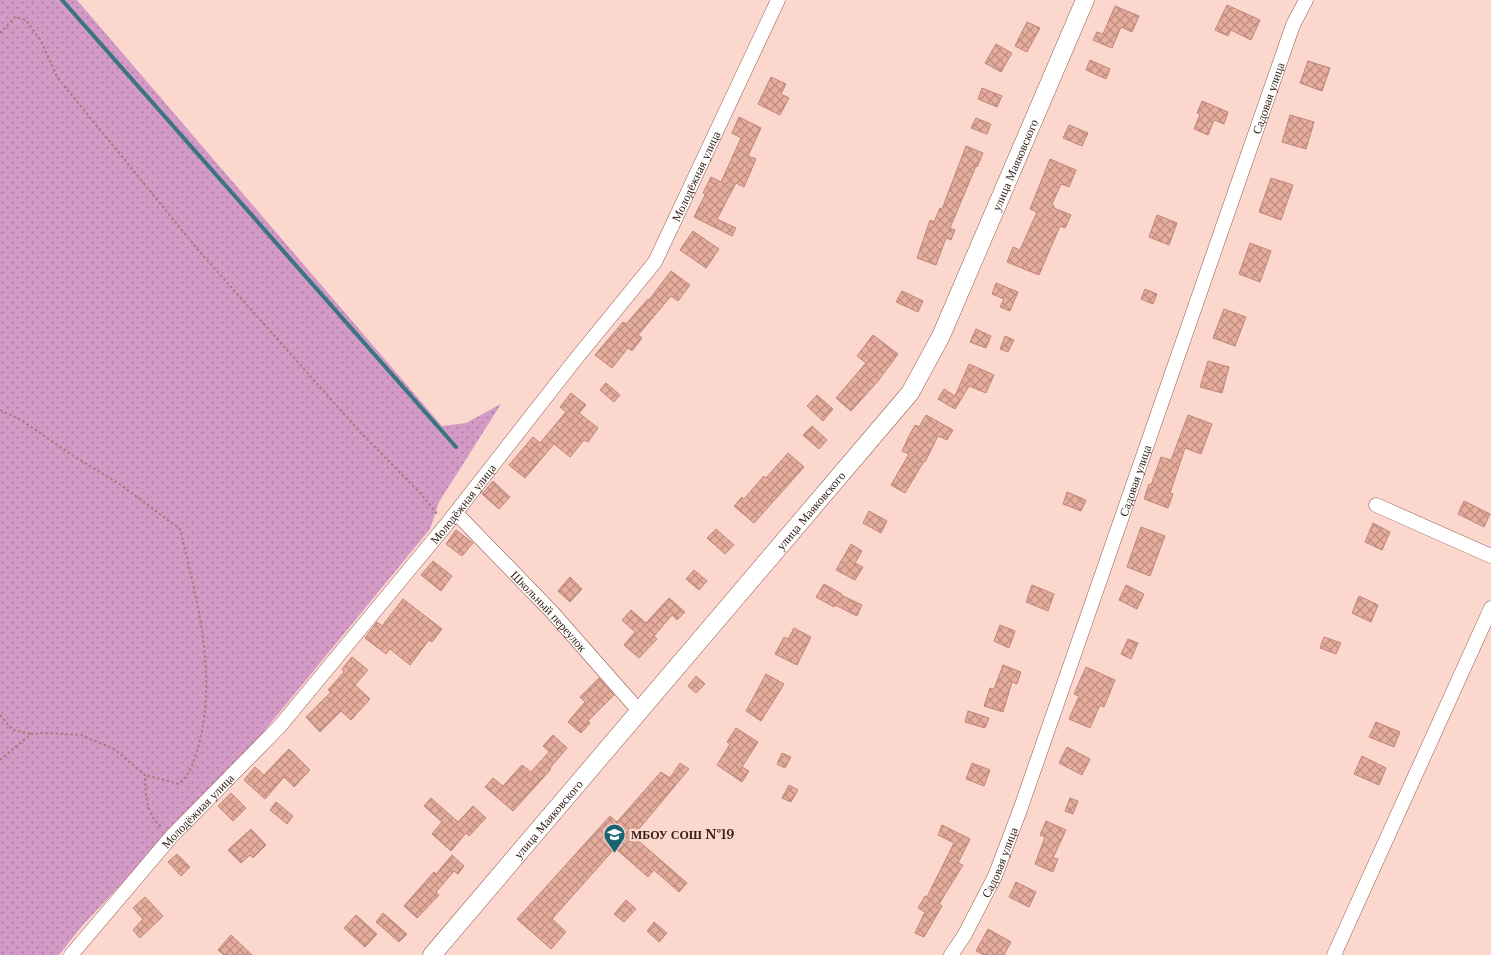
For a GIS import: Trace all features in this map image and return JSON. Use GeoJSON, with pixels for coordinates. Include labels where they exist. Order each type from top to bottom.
{"type":"FeatureCollection","features":[{"type":"Feature","properties":{"kind":"street","name":"Молодёжная улица"},"geometry":{"type":"LineString","coordinates":[[70,955],[171,837],[280,726],[456,513],[575,360],[655,262],[778,0]]}},
{"type":"Feature","properties":{"kind":"street","name":"улица Маяковского"},"geometry":{"type":"LineString","coordinates":[[432,955],[910,393],[940,336],[1086,0]]}},
{"type":"Feature","properties":{"kind":"street","name":"Садовая улица"},"geometry":{"type":"LineString","coordinates":[[952,955],[995,876],[1020,810],[1234,192],[1293,25],[1306,0]]}},
{"type":"Feature","properties":{"kind":"street"},"geometry":{"type":"LineString","coordinates":[[1376,505],[1491,556]]}},
{"type":"Feature","properties":{"kind":"street","name":"Школьный переулок"},"geometry":{"type":"LineString","coordinates":[[456,513],[552,612],[640,712]]}},
{"type":"Feature","properties":{"kind":"street"},"geometry":{"type":"LineString","coordinates":[[1334,955],[1491,608]]}},
{"type":"Feature","properties":{"kind":"path"},"geometry":{"type":"LineString","coordinates":[[0,33],[14,17],[26,20],[42,41],[57,77],[193,244],[360,432],[421,494],[446,524]]}},
{"type":"Feature","properties":{"kind":"path"},"geometry":{"type":"LineString","coordinates":[[0,410],[21,420],[72,455],[121,485],[180,529],[204,647],[207,687],[200,740],[189,775],[180,784],[145,775],[114,749],[81,735],[32,734],[13,730],[0,715]]}},
{"type":"Feature","properties":{"kind":"path"},"geometry":{"type":"LineString","coordinates":[[0,760],[32,734]]}},
{"type":"Feature","properties":{"kind":"path"},"geometry":{"type":"LineString","coordinates":[[145,775],[146,801],[154,820],[171,837]]}},
{"type":"Feature","properties":{"kind":"shaded area"},"geometry":{"type":"Polygon","coordinates":[[[0,0],[77,0],[442,426],[466,423],[501,404],[439,502],[430,529],[261,735],[82,926],[59,955],[0,955],[0,0]]]}},
{"type":"Feature","properties":{"kind":"building"},"geometry":{"type":"Polygon","coordinates":[[[1227,5],[1260,20],[1251,40],[1231,30],[1228,36],[1215,30],[1227,5]]]}},
{"type":"Feature","properties":{"kind":"building"},"geometry":{"type":"Polygon","coordinates":[[[1115,6],[1139,16],[1132,32],[1121,27],[1112,48],[1093,40],[1097,32],[1103,34],[1115,6]]]}},
{"type":"Feature","properties":{"kind":"building"},"geometry":{"type":"Polygon","coordinates":[[[1027,22],[1040,28],[1027,52],[1015,46],[1027,22]]]}},
{"type":"Feature","properties":{"kind":"building"},"geometry":{"type":"Polygon","coordinates":[[[996,44],[1012,53],[1001,72],[985,63],[996,44]]]}},
{"type":"Feature","properties":{"kind":"building"},"geometry":{"type":"Polygon","coordinates":[[[1090,60],[1110,69],[1106,79],[1086,70],[1090,60]]]}},
{"type":"Feature","properties":{"kind":"building"},"geometry":{"type":"Polygon","coordinates":[[[1308,61],[1330,68],[1322,91],[1300,83],[1308,61]]]}},
{"type":"Feature","properties":{"kind":"building"},"geometry":{"type":"Polygon","coordinates":[[[771,77],[786,84],[781,94],[789,98],[780,115],[758,104],[771,77]]]}},
{"type":"Feature","properties":{"kind":"building"},"geometry":{"type":"Polygon","coordinates":[[[982,88],[1002,96],[997,107],[978,99],[982,88]]]}},
{"type":"Feature","properties":{"kind":"building"},"geometry":{"type":"Polygon","coordinates":[[[1202,101],[1228,112],[1224,124],[1214,120],[1208,135],[1194,129],[1200,114],[1197,113],[1202,101]]]}},
{"type":"Feature","properties":{"kind":"building"},"geometry":{"type":"Polygon","coordinates":[[[1290,115],[1314,122],[1306,149],[1282,142],[1290,115]]]}},
{"type":"Feature","properties":{"kind":"building"},"geometry":{"type":"Polygon","coordinates":[[[739,117],[761,128],[748,156],[756,159],[744,187],[736,183],[717,219],[736,228],[732,236],[694,217],[705,195],[703,193],[711,177],[721,182],[741,138],[732,133],[739,117]]]}},
{"type":"Feature","properties":{"kind":"building"},"geometry":{"type":"Polygon","coordinates":[[[976,118],[991,124],[987,134],[971,128],[976,118]]]}},
{"type":"Feature","properties":{"kind":"building"},"geometry":{"type":"Polygon","coordinates":[[[1069,125],[1088,133],[1082,146],[1063,138],[1069,125]]]}},
{"type":"Feature","properties":{"kind":"building"},"geometry":{"type":"Polygon","coordinates":[[[966,146],[983,153],[950,228],[955,230],[951,240],[946,238],[936,265],[917,258],[930,220],[934,222],[940,208],[942,209],[966,146]]]}},
{"type":"Feature","properties":{"kind":"building"},"geometry":{"type":"Polygon","coordinates":[[[1050,159],[1076,170],[1069,187],[1061,184],[1052,204],[1054,208],[1071,215],[1065,228],[1060,226],[1039,275],[1007,262],[1013,247],[1020,250],[1037,212],[1030,209],[1050,159]]]}},
{"type":"Feature","properties":{"kind":"building"},"geometry":{"type":"Polygon","coordinates":[[[1271,178],[1293,185],[1281,220],[1259,212],[1271,178]]]}},
{"type":"Feature","properties":{"kind":"building"},"geometry":{"type":"Polygon","coordinates":[[[1157,215],[1177,223],[1169,245],[1149,237],[1157,215]]]}},
{"type":"Feature","properties":{"kind":"building"},"geometry":{"type":"Polygon","coordinates":[[[693,231],[719,249],[706,268],[680,250],[693,231]]]}},
{"type":"Feature","properties":{"kind":"building"},"geometry":{"type":"Polygon","coordinates":[[[1250,243],[1271,251],[1260,282],[1239,274],[1250,243]]]}},
{"type":"Feature","properties":{"kind":"building"},"geometry":{"type":"Polygon","coordinates":[[[671,271],[690,285],[678,301],[671,296],[638,335],[642,338],[632,351],[628,348],[612,368],[595,355],[623,322],[626,324],[649,300],[671,271]]]}},
{"type":"Feature","properties":{"kind":"building"},"geometry":{"type":"Polygon","coordinates":[[[996,283],[1018,292],[1010,311],[1000,307],[1004,299],[992,294],[996,283]]]}},
{"type":"Feature","properties":{"kind":"building"},"geometry":{"type":"Polygon","coordinates":[[[1145,289],[1157,294],[1153,304],[1141,299],[1145,289]]]}},
{"type":"Feature","properties":{"kind":"building"},"geometry":{"type":"Polygon","coordinates":[[[902,291],[923,301],[918,312],[896,302],[902,291]]]}},
{"type":"Feature","properties":{"kind":"building"},"geometry":{"type":"Polygon","coordinates":[[[1224,309],[1246,317],[1235,346],[1213,338],[1224,309]]]}},
{"type":"Feature","properties":{"kind":"building"},"geometry":{"type":"Polygon","coordinates":[[[976,329],[991,336],[986,348],[970,342],[976,329]]]}},
{"type":"Feature","properties":{"kind":"building"},"geometry":{"type":"Polygon","coordinates":[[[873,335],[898,354],[878,381],[851,411],[836,398],[866,363],[857,356],[873,335]]]}},
{"type":"Feature","properties":{"kind":"building"},"geometry":{"type":"Polygon","coordinates":[[[1005,336],[1014,340],[1008,352],[1000,349],[1005,336]]]}},
{"type":"Feature","properties":{"kind":"building"},"geometry":{"type":"Polygon","coordinates":[[[1208,361],[1229,367],[1222,393],[1200,387],[1208,361]]]}},
{"type":"Feature","properties":{"kind":"building"},"geometry":{"type":"Polygon","coordinates":[[[969,364],[994,375],[986,393],[969,386],[955,409],[938,399],[944,389],[955,396],[969,364]]]}},
{"type":"Feature","properties":{"kind":"building"},"geometry":{"type":"Polygon","coordinates":[[[606,383],[620,395],[614,402],[600,390],[606,383]]]}},
{"type":"Feature","properties":{"kind":"building"},"geometry":{"type":"Polygon","coordinates":[[[571,393],[586,405],[579,413],[598,428],[588,442],[584,440],[570,457],[554,444],[525,478],[509,465],[533,437],[540,443],[566,412],[560,407],[571,393]]]}},
{"type":"Feature","properties":{"kind":"building"},"geometry":{"type":"Polygon","coordinates":[[[817,395],[833,409],[823,421],[807,406],[817,395]]]}},
{"type":"Feature","properties":{"kind":"building"},"geometry":{"type":"Polygon","coordinates":[[[926,415],[953,430],[947,440],[938,436],[925,462],[905,493],[891,485],[909,454],[902,451],[909,436],[915,425],[919,427],[926,415]]]}},
{"type":"Feature","properties":{"kind":"building"},"geometry":{"type":"Polygon","coordinates":[[[1188,415],[1212,424],[1201,454],[1185,448],[1170,493],[1173,494],[1168,508],[1144,499],[1161,457],[1171,460],[1188,415]]]}},
{"type":"Feature","properties":{"kind":"building"},"geometry":{"type":"Polygon","coordinates":[[[812,426],[827,440],[819,449],[803,435],[812,426]]]}},
{"type":"Feature","properties":{"kind":"building"},"geometry":{"type":"Polygon","coordinates":[[[788,453],[804,467],[754,523],[734,506],[742,497],[744,499],[764,476],[766,478],[788,453]]]}},
{"type":"Feature","properties":{"kind":"building"},"geometry":{"type":"Polygon","coordinates":[[[493,481],[510,497],[499,509],[482,494],[493,481]]]}},
{"type":"Feature","properties":{"kind":"building"},"geometry":{"type":"Polygon","coordinates":[[[1067,492],[1086,500],[1081,511],[1063,504],[1067,492]]]}},
{"type":"Feature","properties":{"kind":"building"},"geometry":{"type":"Polygon","coordinates":[[[1464,501],[1490,514],[1484,527],[1458,514],[1464,501]]]}},
{"type":"Feature","properties":{"kind":"building"},"geometry":{"type":"Polygon","coordinates":[[[869,511],[887,521],[881,533],[863,523],[869,511]]]}},
{"type":"Feature","properties":{"kind":"building"},"geometry":{"type":"Polygon","coordinates":[[[1373,523],[1390,532],[1382,550],[1365,542],[1373,523]]]}},
{"type":"Feature","properties":{"kind":"building"},"geometry":{"type":"Polygon","coordinates":[[[1141,527],[1165,536],[1150,576],[1127,567],[1141,527]]]}},
{"type":"Feature","properties":{"kind":"building"},"geometry":{"type":"Polygon","coordinates":[[[716,529],[734,545],[725,554],[707,538],[716,529]]]}},
{"type":"Feature","properties":{"kind":"building"},"geometry":{"type":"Polygon","coordinates":[[[456,530],[473,543],[462,556],[446,544],[456,530]]]}},
{"type":"Feature","properties":{"kind":"building"},"geometry":{"type":"Polygon","coordinates":[[[851,544],[862,551],[855,563],[863,567],[855,580],[836,570],[851,544]]]}},
{"type":"Feature","properties":{"kind":"building"},"geometry":{"type":"Polygon","coordinates":[[[433,561],[452,576],[441,591],[421,575],[433,561]]]}},
{"type":"Feature","properties":{"kind":"building"},"geometry":{"type":"Polygon","coordinates":[[[694,570],[707,581],[699,590],[686,579],[694,570]]]}},
{"type":"Feature","properties":{"kind":"building"},"geometry":{"type":"Polygon","coordinates":[[[570,577],[582,589],[570,602],[558,591],[570,577]]]}},
{"type":"Feature","properties":{"kind":"building"},"geometry":{"type":"Polygon","coordinates":[[[824,584],[862,605],[857,616],[835,605],[834,607],[816,597],[824,584]]]}},
{"type":"Feature","properties":{"kind":"building"},"geometry":{"type":"Polygon","coordinates":[[[1032,585],[1054,594],[1048,611],[1026,602],[1032,585]]]}},
{"type":"Feature","properties":{"kind":"building"},"geometry":{"type":"Polygon","coordinates":[[[1126,585],[1144,594],[1137,609],[1119,600],[1126,585]]]}},
{"type":"Feature","properties":{"kind":"building"},"geometry":{"type":"Polygon","coordinates":[[[1359,596],[1378,605],[1371,622],[1352,613],[1359,596]]]}},
{"type":"Feature","properties":{"kind":"building"},"geometry":{"type":"Polygon","coordinates":[[[669,598],[685,612],[677,620],[672,615],[654,636],[657,639],[639,658],[624,645],[635,632],[622,620],[631,610],[646,623],[669,598]]]}},
{"type":"Feature","properties":{"kind":"building"},"geometry":{"type":"Polygon","coordinates":[[[403,599],[442,629],[432,642],[429,640],[410,665],[390,649],[386,654],[365,638],[377,622],[382,626],[403,599]]]}},
{"type":"Feature","properties":{"kind":"building"},"geometry":{"type":"Polygon","coordinates":[[[1000,625],[1015,631],[1009,648],[994,641],[1000,625]]]}},
{"type":"Feature","properties":{"kind":"building"},"geometry":{"type":"Polygon","coordinates":[[[794,628],[811,637],[797,665],[775,654],[784,637],[788,639],[794,628]]]}},
{"type":"Feature","properties":{"kind":"building"},"geometry":{"type":"Polygon","coordinates":[[[1324,637],[1341,643],[1336,654],[1320,648],[1324,637]]]}},
{"type":"Feature","properties":{"kind":"building"},"geometry":{"type":"Polygon","coordinates":[[[1128,639],[1138,643],[1131,659],[1121,654],[1128,639]]]}},
{"type":"Feature","properties":{"kind":"building"},"geometry":{"type":"Polygon","coordinates":[[[352,657],[368,670],[355,685],[370,699],[351,720],[341,711],[320,732],[306,717],[331,692],[328,690],[344,672],[342,669],[352,657]]]}},
{"type":"Feature","properties":{"kind":"building"},"geometry":{"type":"Polygon","coordinates":[[[1003,665],[1021,672],[1017,684],[1012,682],[1003,712],[984,706],[990,688],[994,689],[1003,665]]]}},
{"type":"Feature","properties":{"kind":"building"},"geometry":{"type":"Polygon","coordinates":[[[1086,667],[1115,680],[1104,707],[1100,705],[1090,728],[1069,719],[1079,696],[1074,694],[1086,667]]]}},
{"type":"Feature","properties":{"kind":"building"},"geometry":{"type":"Polygon","coordinates":[[[766,674],[784,684],[761,721],[746,711],[766,674]]]}},
{"type":"Feature","properties":{"kind":"building"},"geometry":{"type":"Polygon","coordinates":[[[696,676],[705,684],[696,693],[688,686],[696,676]]]}},
{"type":"Feature","properties":{"kind":"building"},"geometry":{"type":"Polygon","coordinates":[[[599,678],[614,695],[588,721],[590,723],[581,733],[568,722],[585,702],[580,697],[599,678]]]}},
{"type":"Feature","properties":{"kind":"building"},"geometry":{"type":"Polygon","coordinates":[[[968,711],[989,718],[985,728],[965,722],[968,711]]]}},
{"type":"Feature","properties":{"kind":"building"},"geometry":{"type":"Polygon","coordinates":[[[1376,722],[1400,732],[1394,747],[1369,737],[1376,722]]]}},
{"type":"Feature","properties":{"kind":"building"},"geometry":{"type":"Polygon","coordinates":[[[736,728],[758,742],[742,767],[749,771],[742,782],[717,765],[730,744],[727,742],[736,728]]]}},
{"type":"Feature","properties":{"kind":"building"},"geometry":{"type":"Polygon","coordinates":[[[553,735],[567,748],[551,769],[513,811],[485,787],[493,778],[503,786],[522,765],[531,772],[549,752],[543,746],[553,735]]]}},
{"type":"Feature","properties":{"kind":"building"},"geometry":{"type":"Polygon","coordinates":[[[1067,747],[1090,759],[1082,775],[1059,763],[1067,747]]]}},
{"type":"Feature","properties":{"kind":"building"},"geometry":{"type":"Polygon","coordinates":[[[289,749],[310,770],[294,787],[284,777],[265,799],[244,780],[255,767],[264,775],[289,749]]]}},
{"type":"Feature","properties":{"kind":"building"},"geometry":{"type":"Polygon","coordinates":[[[782,753],[791,757],[785,768],[777,764],[782,753]]]}},
{"type":"Feature","properties":{"kind":"building"},"geometry":{"type":"Polygon","coordinates":[[[1362,756],[1386,768],[1379,785],[1354,774],[1362,756]]]}},
{"type":"Feature","properties":{"kind":"building"},"geometry":{"type":"Polygon","coordinates":[[[680,763],[689,769],[633,836],[687,883],[679,892],[654,870],[648,877],[615,848],[552,919],[566,932],[551,949],[517,919],[610,816],[617,822],[661,772],[670,778],[680,763]]]}},
{"type":"Feature","properties":{"kind":"building"},"geometry":{"type":"Polygon","coordinates":[[[972,763],[990,770],[984,786],[966,779],[972,763]]]}},
{"type":"Feature","properties":{"kind":"building"},"geometry":{"type":"Polygon","coordinates":[[[789,785],[798,790],[791,802],[782,798],[789,785]]]}},
{"type":"Feature","properties":{"kind":"building"},"geometry":{"type":"Polygon","coordinates":[[[231,793],[246,808],[233,821],[218,806],[231,793]]]}},
{"type":"Feature","properties":{"kind":"building"},"geometry":{"type":"Polygon","coordinates":[[[431,798],[458,822],[473,806],[486,818],[469,836],[466,833],[451,851],[432,834],[442,822],[424,806],[431,798]]]}},
{"type":"Feature","properties":{"kind":"building"},"geometry":{"type":"Polygon","coordinates":[[[1070,798],[1078,801],[1073,814],[1065,811],[1070,798]]]}},
{"type":"Feature","properties":{"kind":"building"},"geometry":{"type":"Polygon","coordinates":[[[276,802],[293,816],[287,824],[270,810],[276,802]]]}},
{"type":"Feature","properties":{"kind":"building"},"geometry":{"type":"Polygon","coordinates":[[[1046,821],[1066,830],[1053,858],[1058,859],[1053,872],[1035,864],[1045,837],[1040,835],[1046,821]]]}},
{"type":"Feature","properties":{"kind":"building"},"geometry":{"type":"Polygon","coordinates":[[[942,825],[970,839],[958,863],[963,865],[939,904],[942,906],[924,937],[915,933],[925,912],[918,908],[925,896],[927,897],[954,843],[938,835],[942,825]]]}},
{"type":"Feature","properties":{"kind":"building"},"geometry":{"type":"Polygon","coordinates":[[[251,829],[266,845],[253,858],[250,855],[241,863],[228,850],[251,829]]]}},
{"type":"Feature","properties":{"kind":"building"},"geometry":{"type":"Polygon","coordinates":[[[177,854],[190,867],[181,876],[168,862],[177,854]]]}},
{"type":"Feature","properties":{"kind":"building"},"geometry":{"type":"Polygon","coordinates":[[[452,855],[464,866],[458,874],[454,871],[436,892],[439,895],[417,918],[404,906],[452,855]]]}},
{"type":"Feature","properties":{"kind":"building"},"geometry":{"type":"Polygon","coordinates":[[[1016,882],[1036,892],[1029,907],[1009,897],[1016,882]]]}},
{"type":"Feature","properties":{"kind":"building"},"geometry":{"type":"Polygon","coordinates":[[[145,897],[163,916],[140,938],[133,930],[143,919],[133,908],[145,897]]]}},
{"type":"Feature","properties":{"kind":"building"},"geometry":{"type":"Polygon","coordinates":[[[626,900],[636,909],[624,922],[614,914],[626,900]]]}},
{"type":"Feature","properties":{"kind":"building"},"geometry":{"type":"Polygon","coordinates":[[[383,913],[407,934],[399,942],[376,922],[383,913]]]}},
{"type":"Feature","properties":{"kind":"building"},"geometry":{"type":"Polygon","coordinates":[[[356,915],[377,934],[365,947],[344,928],[356,915]]]}},
{"type":"Feature","properties":{"kind":"building"},"geometry":{"type":"Polygon","coordinates":[[[654,922],[667,933],[659,942],[647,931],[654,922]]]}},
{"type":"Feature","properties":{"kind":"building"},"geometry":{"type":"Polygon","coordinates":[[[988,929],[1011,942],[1004,955],[984,955],[976,951],[988,929]]]}},
{"type":"Feature","properties":{"kind":"building"},"geometry":{"type":"Polygon","coordinates":[[[231,935],[252,955],[224,955],[218,950],[231,935]]]}},
{"type":"Feature","properties":{"kind":"waterway"},"geometry":{"type":"LineString","coordinates":[[62,0],[456,447]]}},
{"type":"Feature","properties":{"kind":"place","name":"МБОУ СОШ №19"},"geometry":{"type":"Point","coordinates":[615,853]}}]}
